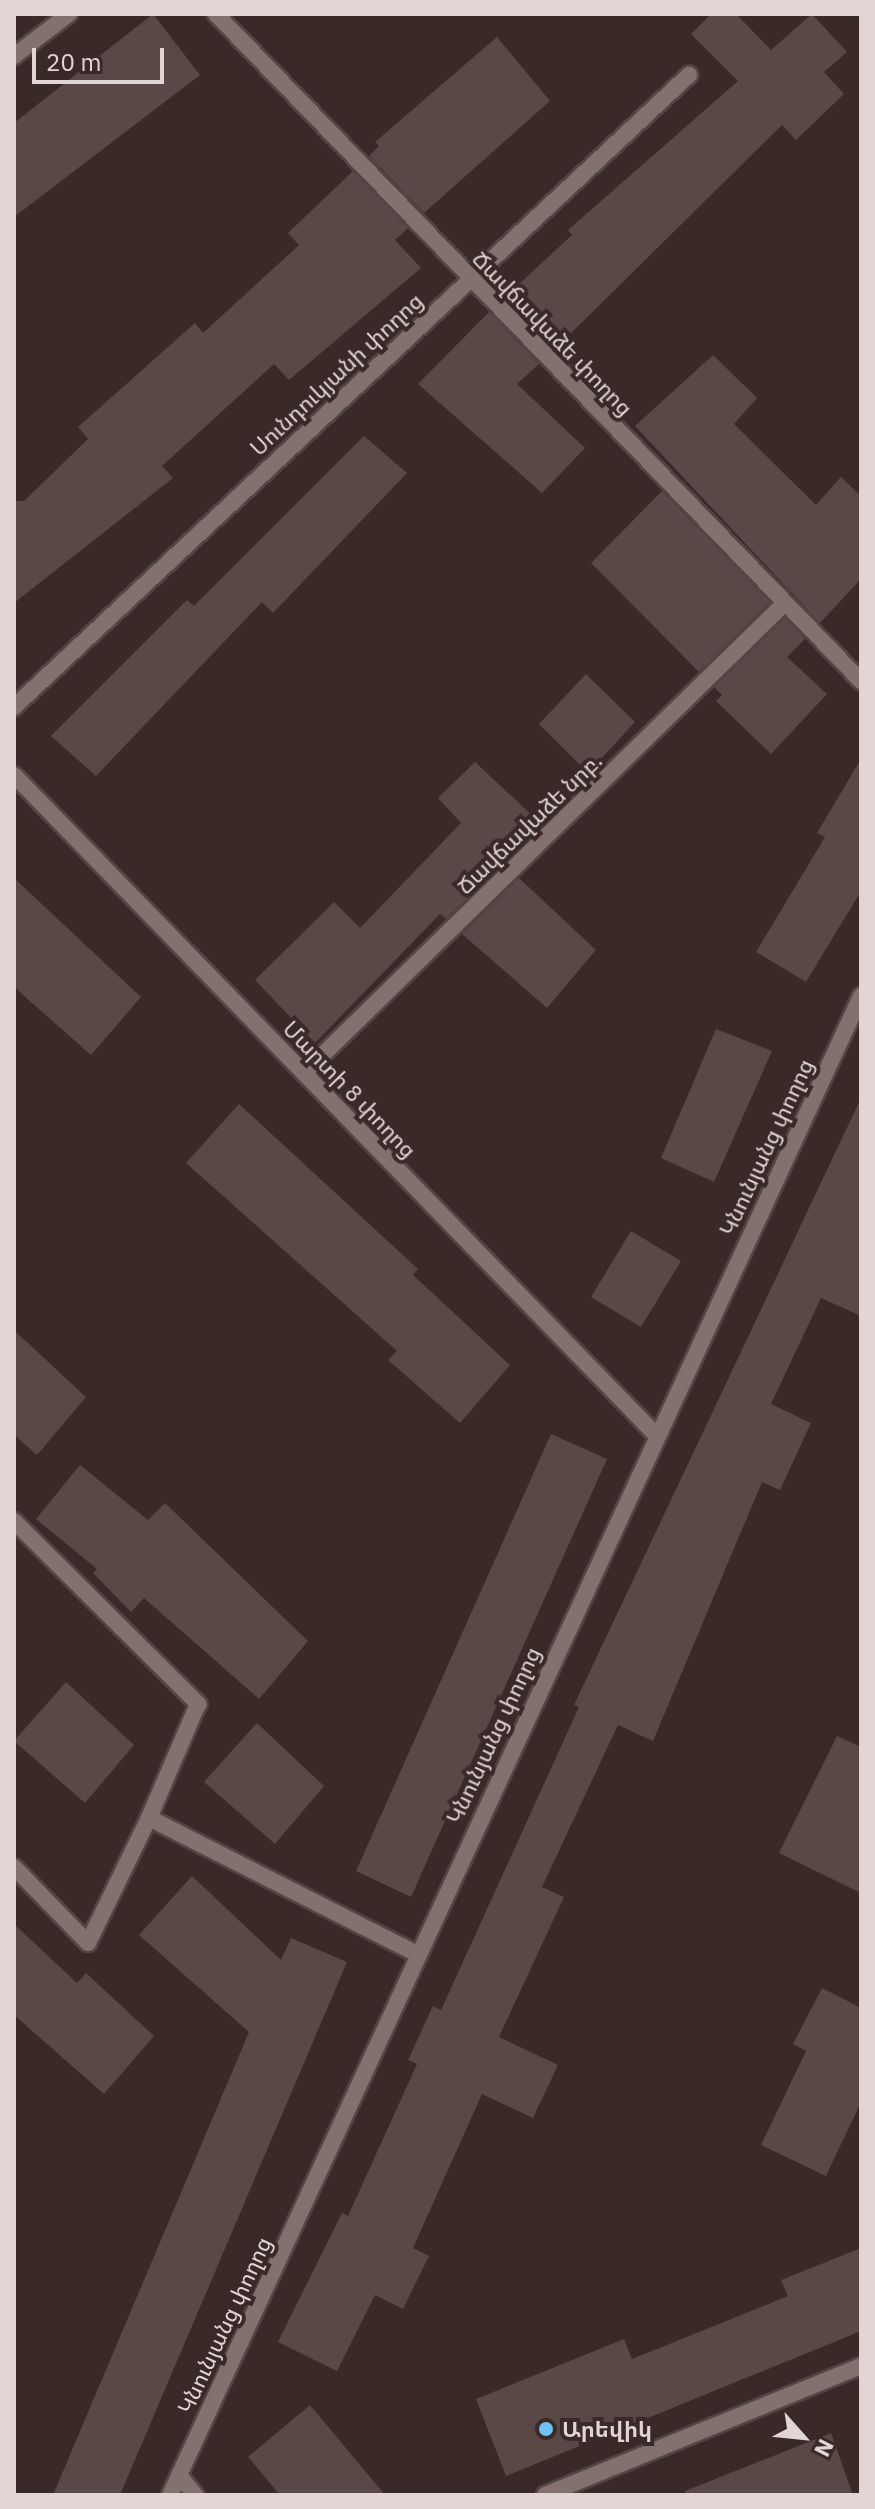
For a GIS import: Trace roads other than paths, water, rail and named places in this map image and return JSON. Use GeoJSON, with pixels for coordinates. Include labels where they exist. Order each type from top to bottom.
{"type":"FeatureCollection","features":[{"type":"Feature","properties":{"kind":"street"},"geometry":{"type":"LineString","coordinates":[[14,56],[69,14]]}},
{"type":"Feature","properties":{"kind":"street","name":"Ճավճավաձե փողոց"},"geometry":{"type":"LineString","coordinates":[[216,14],[861,681]]}},
{"type":"Feature","properties":{"kind":"street","name":"Սունդուկյանի փողոց"},"geometry":{"type":"LineString","coordinates":[[14,707],[689,75]]}},
{"type":"Feature","properties":{"kind":"street","name":"Ճավճավաձե նրբ."},"geometry":{"type":"LineString","coordinates":[[304,1073],[784,604]]}},
{"type":"Feature","properties":{"kind":"street","name":"Մարտի 8 փողոց"},"geometry":{"type":"LineString","coordinates":[[14,775],[655,1434]]}},
{"type":"Feature","properties":{"kind":"street","name":"Կնունյանց փողոց"},"geometry":{"type":"LineString","coordinates":[[170,2495],[655,1434],[861,996]]}},
{"type":"Feature","properties":{"kind":"street"},"geometry":{"type":"LineString","coordinates":[[14,1521],[198,1704],[149,1818],[88,1943],[14,1867]]}},
{"type":"Feature","properties":{"kind":"street"},"geometry":{"type":"LineString","coordinates":[[149,1818],[417,1954]]}},
{"type":"Feature","properties":{"kind":"street"},"geometry":{"type":"LineString","coordinates":[[545,2495],[861,2366]]}},
{"type":"Feature","properties":{"kind":"street"},"geometry":{"type":"LineString","coordinates":[[179,2475],[195,2495]]}},
{"type":"Feature","properties":{"kind":"place","name":"Արեվիկ"},"geometry":{"type":"Point","coordinates":[546,2429]}}]}
